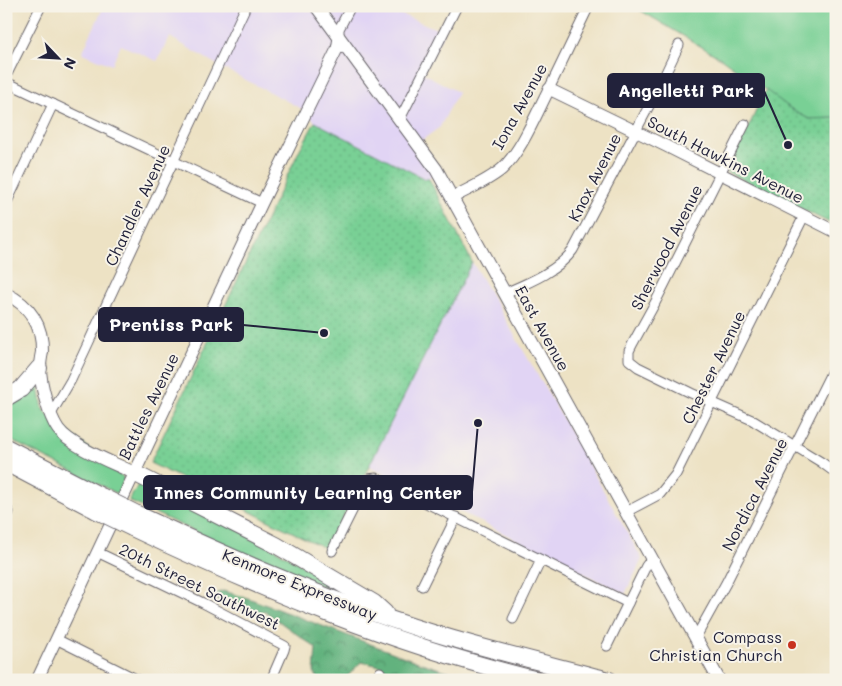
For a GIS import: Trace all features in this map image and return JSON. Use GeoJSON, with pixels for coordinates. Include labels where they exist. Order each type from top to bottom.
{"type":"FeatureCollection","features":[{"type":"Feature","properties":{"kind":"highway"},"geometry":{"type":"LineString","coordinates":[[6,398],[21,389],[40,368]]}},
{"type":"Feature","properties":{"kind":"highway","name":"Kenmore Expressway"},"geometry":{"type":"LineString","coordinates":[[6,447],[100,504]]}},
{"type":"Feature","properties":{"kind":"highway","name":"Kenmore Expressway"},"geometry":{"type":"LineString","coordinates":[[6,464],[100,504],[218,568],[326,613],[438,652],[538,680]]}},
{"type":"Feature","properties":{"kind":"highway"},"geometry":{"type":"LineString","coordinates":[[134,472],[244,528],[320,570],[374,603],[394,621]]}},
{"type":"Feature","properties":{"kind":"highway","name":"Kenmore Expressway"},"geometry":{"type":"LineString","coordinates":[[134,521],[278,578],[394,621],[455,640],[609,680]]}},
{"type":"Feature","properties":{"kind":"main road","name":"East Avenue"},"geometry":{"type":"LineString","coordinates":[[316,6],[436,169],[719,680]]}},
{"type":"Feature","properties":{"kind":"main road"},"geometry":{"type":"LineString","coordinates":[[6,294],[17,299],[26,307],[37,324],[42,345],[40,368],[51,414],[59,430],[82,447],[134,472]]}},
{"type":"Feature","properties":{"kind":"street"},"geometry":{"type":"LineString","coordinates":[[6,76],[42,6]]}},
{"type":"Feature","properties":{"kind":"street","name":"Chandler Avenue"},"geometry":{"type":"LineString","coordinates":[[51,414],[71,380],[246,6]]}},
{"type":"Feature","properties":{"kind":"street"},"geometry":{"type":"LineString","coordinates":[[339,38],[339,29],[351,6]]}},
{"type":"Feature","properties":{"kind":"street"},"geometry":{"type":"LineString","coordinates":[[400,119],[457,6]]}},
{"type":"Feature","properties":{"kind":"street","name":"Iona Avenue"},"geometry":{"type":"LineString","coordinates":[[452,198],[495,174],[517,150],[589,6]]}},
{"type":"Feature","properties":{"kind":"street","name":"Battles Avenue"},"geometry":{"type":"LineString","coordinates":[[37,680],[134,472],[337,49],[339,38]]}},
{"type":"Feature","properties":{"kind":"street","name":"Knox Avenue"},"geometry":{"type":"LineString","coordinates":[[504,293],[555,267],[569,256],[592,216],[679,45]]}},
{"type":"Feature","properties":{"kind":"street"},"geometry":{"type":"LineString","coordinates":[[6,82],[262,203]]}},
{"type":"Feature","properties":{"kind":"street","name":"South Hawkins Avenue"},"geometry":{"type":"LineString","coordinates":[[549,89],[721,173],[836,232]]}},
{"type":"Feature","properties":{"kind":"street"},"geometry":{"type":"LineString","coordinates":[[6,204],[53,104]]}},
{"type":"Feature","properties":{"kind":"street","name":"Sherwood Avenue"},"geometry":{"type":"LineString","coordinates":[[744,124],[721,173],[629,350],[629,360],[633,364],[712,403],[752,420],[822,462],[836,473]]}},
{"type":"Feature","properties":{"kind":"street","name":"Chester Avenue"},"geometry":{"type":"LineString","coordinates":[[626,512],[660,494],[669,485],[686,457],[804,216]]}},
{"type":"Feature","properties":{"kind":"street","name":"Nordica Avenue"},"geometry":{"type":"LineString","coordinates":[[696,637],[726,583],[836,362]]}},
{"type":"Feature","properties":{"kind":"street"},"geometry":{"type":"LineString","coordinates":[[332,551],[366,483],[369,479],[378,478],[628,603]]}},
{"type":"Feature","properties":{"kind":"street"},"geometry":{"type":"LineString","coordinates":[[422,586],[456,517]]}},
{"type":"Feature","properties":{"kind":"street","name":"20th Street Southwest"},"geometry":{"type":"LineString","coordinates":[[97,552],[285,646],[271,680]]}},
{"type":"Feature","properties":{"kind":"street"},"geometry":{"type":"LineString","coordinates":[[608,646],[652,558]]}},
{"type":"Feature","properties":{"kind":"street"},"geometry":{"type":"LineString","coordinates":[[513,619],[541,560]]}},
{"type":"Feature","properties":{"kind":"street"},"geometry":{"type":"LineString","coordinates":[[56,639],[138,680]]}},
{"type":"Feature","properties":{"kind":"shaded area"},"geometry":{"type":"Polygon","coordinates":[[[104,6],[381,6],[444,32],[423,73],[458,92],[440,127],[418,143],[436,169],[429,179],[425,179],[315,122],[306,111],[219,66],[170,37],[157,61],[121,45],[112,65],[82,53],[104,6]]]}},
{"type":"Feature","properties":{"kind":"shaded area"},"geometry":{"type":"Polygon","coordinates":[[[472,262],[642,559],[625,594],[449,506],[442,506],[401,484],[397,479],[369,466],[472,262]]]}},
{"type":"Feature","properties":{"kind":"green space"},"geometry":{"type":"Polygon","coordinates":[[[633,6],[836,6],[836,118],[809,119],[794,111],[722,59],[633,6]]]}},
{"type":"Feature","properties":{"kind":"green space"},"geometry":{"type":"Polygon","coordinates":[[[766,90],[794,111],[809,119],[836,118],[836,226],[727,172],[766,90]]]}},
{"type":"Feature","properties":{"kind":"green space"},"geometry":{"type":"Polygon","coordinates":[[[315,122],[425,179],[429,179],[472,262],[327,549],[150,463],[300,149],[315,122]]]}},
{"type":"Feature","properties":{"kind":"green space"},"geometry":{"type":"Polygon","coordinates":[[[38,380],[43,410],[124,478],[118,494],[6,438],[6,406],[38,380]]]}},
{"type":"Feature","properties":{"kind":"green space"},"geometry":{"type":"Polygon","coordinates":[[[139,483],[260,540],[364,603],[250,557],[129,501],[139,483]]]}},
{"type":"Feature","properties":{"kind":"green space"},"geometry":{"type":"Polygon","coordinates":[[[223,591],[248,598],[418,662],[475,680],[420,680],[376,665],[361,662],[344,680],[318,680],[314,672],[316,648],[266,612],[244,610],[210,596],[223,591]]]}},
{"type":"Feature","properties":{"kind":"place","name":"Angelletti Park"},"geometry":{"type":"Point","coordinates":[788,145]}},
{"type":"Feature","properties":{"kind":"place","name":"Prentiss Park"},"geometry":{"type":"Point","coordinates":[324,333]}},
{"type":"Feature","properties":{"kind":"place","name":"Innes Community Learning Center"},"geometry":{"type":"Point","coordinates":[478,423]}},
{"type":"Feature","properties":{"kind":"place","name":"Compass Christian Church"},"geometry":{"type":"Point","coordinates":[792,645]}}]}
